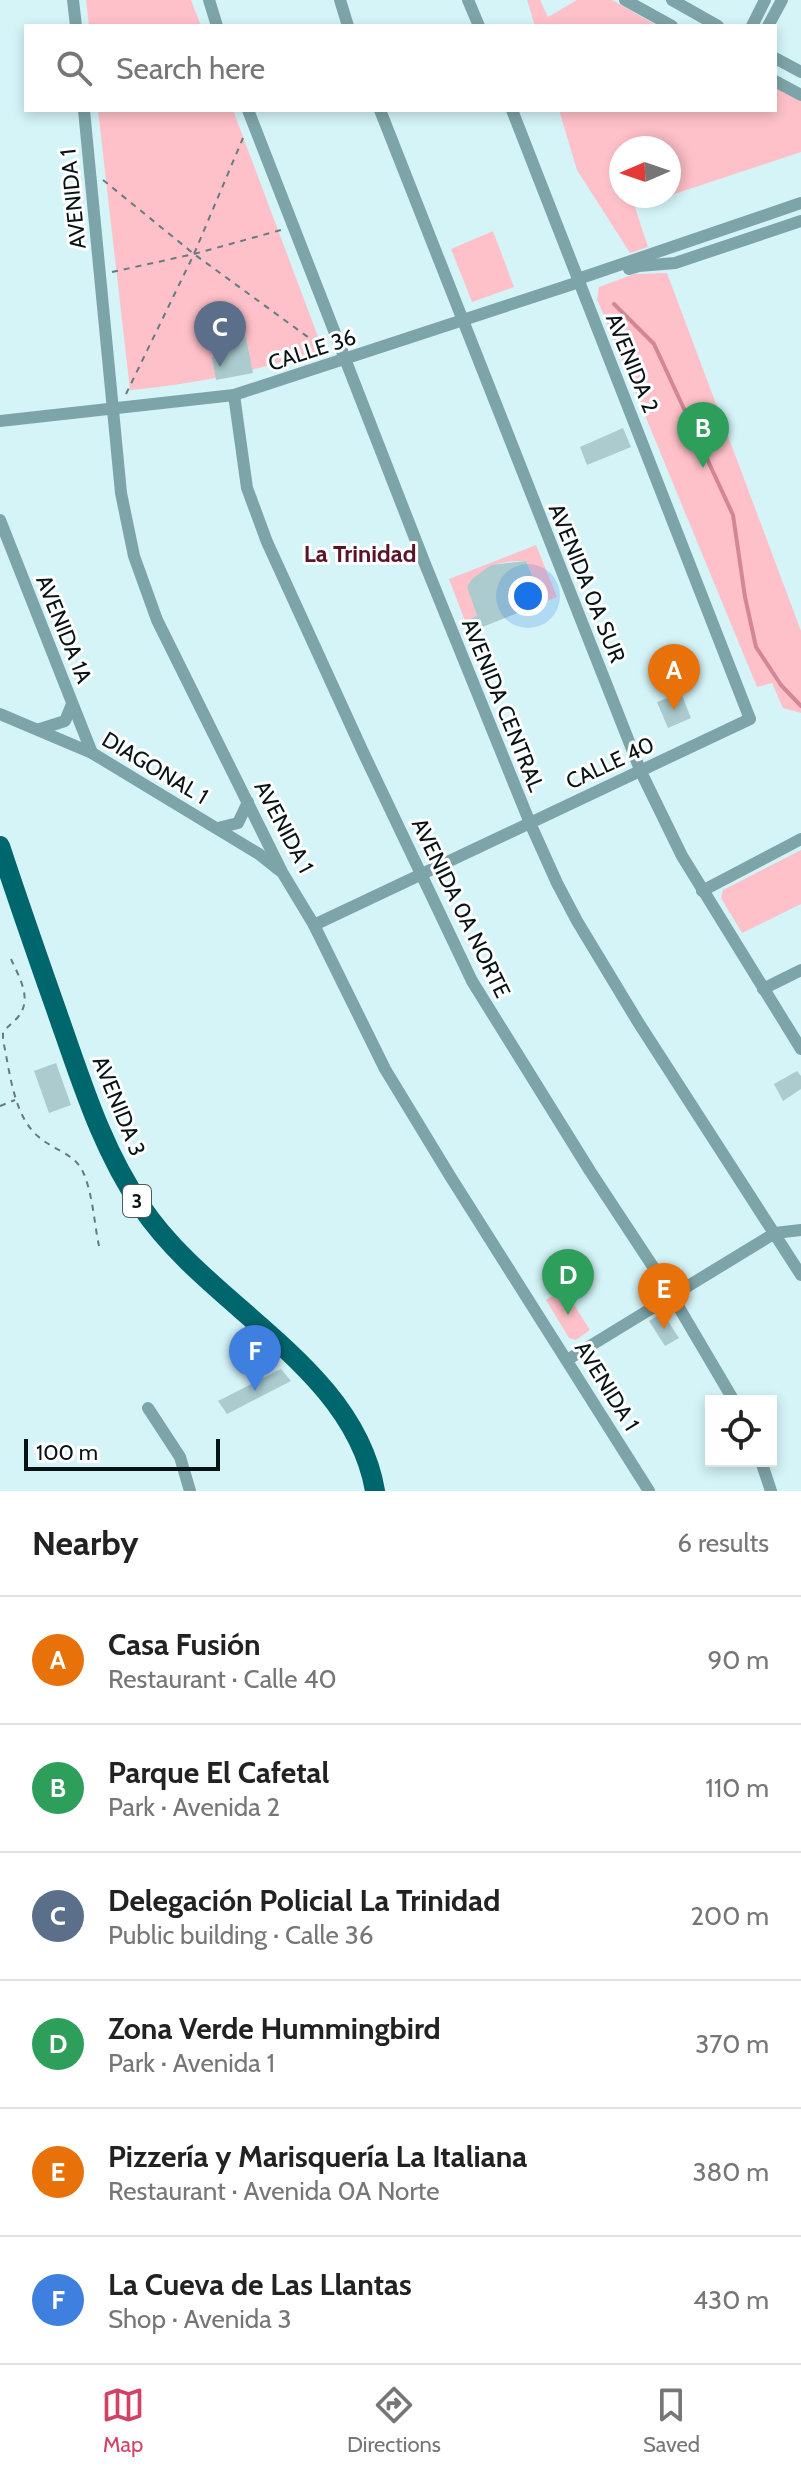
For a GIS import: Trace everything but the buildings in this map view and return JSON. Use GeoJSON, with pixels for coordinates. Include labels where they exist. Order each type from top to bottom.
{"type":"FeatureCollection","features":[{"type":"Feature","properties":{"kind":"main road","name":"AVENIDA 3"},"geometry":{"type":"LineString","coordinates":[[0,846],[98,1127],[125,1182],[178,1254],[302,1367],[333,1401],[355,1431],[375,1491]]}},
{"type":"Feature","properties":{"kind":"street"},"geometry":{"type":"LineString","coordinates":[[73,0],[76,24]]}},
{"type":"Feature","properties":{"kind":"street"},"geometry":{"type":"LineString","coordinates":[[209,0],[216,24]]}},
{"type":"Feature","properties":{"kind":"street"},"geometry":{"type":"LineString","coordinates":[[340,0],[347,24]]}},
{"type":"Feature","properties":{"kind":"street"},"geometry":{"type":"LineString","coordinates":[[468,0],[478,24]]}},
{"type":"Feature","properties":{"kind":"street"},"geometry":{"type":"LineString","coordinates":[[625,0],[670,24]]}},
{"type":"Feature","properties":{"kind":"street"},"geometry":{"type":"LineString","coordinates":[[672,0],[714,24]]}},
{"type":"Feature","properties":{"kind":"street"},"geometry":{"type":"LineString","coordinates":[[753,24],[765,0]]}},
{"type":"Feature","properties":{"kind":"street"},"geometry":{"type":"LineString","coordinates":[[769,24],[782,0]]}},
{"type":"Feature","properties":{"kind":"street"},"geometry":{"type":"LineString","coordinates":[[675,24],[686,8]]}},
{"type":"Feature","properties":{"kind":"street"},"geometry":{"type":"LineString","coordinates":[[777,59],[801,72]]}},
{"type":"Feature","properties":{"kind":"street"},"geometry":{"type":"LineString","coordinates":[[777,82],[801,95]]}},
{"type":"Feature","properties":{"kind":"street","name":"AVENIDA 1"},"geometry":{"type":"LineString","coordinates":[[84,112],[121,493],[143,583],[193,696],[399,1092],[649,1491]]}},
{"type":"Feature","properties":{"kind":"street","name":"AVENIDA CENTRAL"},"geometry":{"type":"LineString","coordinates":[[249,112],[530,823],[577,921],[801,1275]]}},
{"type":"Feature","properties":{"kind":"street","name":"AVENIDA 0A SUR"},"geometry":{"type":"LineString","coordinates":[[381,112],[641,772],[702,891],[801,1049]]}},
{"type":"Feature","properties":{"kind":"street","name":"AVENIDA 2"},"geometry":{"type":"LineString","coordinates":[[513,112],[750,719]]}},
{"type":"Feature","properties":{"kind":"street"},"geometry":{"type":"LineString","coordinates":[[579,283],[801,203]]}},
{"type":"Feature","properties":{"kind":"street"},"geometry":{"type":"LineString","coordinates":[[579,283],[639,266],[675,263],[801,221]]}},
{"type":"Feature","properties":{"kind":"street","name":"CALLE 36"},"geometry":{"type":"LineString","coordinates":[[0,421],[234,395],[579,283]]}},
{"type":"Feature","properties":{"kind":"street","name":"AVENIDA 0A NORTE"},"geometry":{"type":"LineString","coordinates":[[234,395],[243,464],[254,509],[421,874],[486,1005],[671,1294],[730,1395]]}},
{"type":"Feature","properties":{"kind":"street","name":"AVENIDA 1A"},"geometry":{"type":"LineString","coordinates":[[0,520],[92,753]]}},
{"type":"Feature","properties":{"kind":"street"},"geometry":{"type":"LineString","coordinates":[[39,729],[65,721],[72,704]]}},
{"type":"Feature","properties":{"kind":"street","name":"DIAGONAL 1"},"geometry":{"type":"LineString","coordinates":[[0,714],[92,753],[259,854],[282,872]]}},
{"type":"Feature","properties":{"kind":"street","name":"CALLE 40"},"geometry":{"type":"LineString","coordinates":[[314,925],[750,719]]}},
{"type":"Feature","properties":{"kind":"street"},"geometry":{"type":"LineString","coordinates":[[216,828],[238,823],[248,802]]}},
{"type":"Feature","properties":{"kind":"street"},"geometry":{"type":"LineString","coordinates":[[702,891],[801,839]]}},
{"type":"Feature","properties":{"kind":"street"},"geometry":{"type":"LineString","coordinates":[[763,989],[801,970]]}},
{"type":"Feature","properties":{"kind":"street"},"geometry":{"type":"LineString","coordinates":[[567,1360],[775,1233],[801,1230]]}},
{"type":"Feature","properties":{"kind":"street"},"geometry":{"type":"LineString","coordinates":[[148,1408],[180,1457],[190,1491]]}},
{"type":"Feature","properties":{"kind":"street"},"geometry":{"type":"LineString","coordinates":[[763,1467],[771,1491]]}},
{"type":"Feature","properties":{"kind":"path"},"geometry":{"type":"LineString","coordinates":[[125,395],[194,254],[245,136]]}},
{"type":"Feature","properties":{"kind":"path"},"geometry":{"type":"LineString","coordinates":[[101,179],[194,254],[327,352]]}},
{"type":"Feature","properties":{"kind":"path"},"geometry":{"type":"LineString","coordinates":[[111,272],[282,230]]}},
{"type":"Feature","properties":{"kind":"path"},"geometry":{"type":"LineString","coordinates":[[11,959],[24,987],[25,1003],[21,1014],[3,1032],[17,1100],[28,1125],[39,1138],[76,1161],[84,1174],[99,1246]]}},
{"type":"Feature","properties":{"kind":"path"},"geometry":{"type":"LineString","coordinates":[[0,1106],[17,1100]]}},
{"type":"Feature","properties":{"kind":"shaded area"},"geometry":{"type":"Polygon","coordinates":[[[86,0],[191,0],[200,24],[89,24],[86,0]]]}},
{"type":"Feature","properties":{"kind":"shaded area"},"geometry":{"type":"Polygon","coordinates":[[[527,0],[540,0],[548,17],[577,0],[612,0],[654,24],[534,24],[527,0]]]}},
{"type":"Feature","properties":{"kind":"shaded area"},"geometry":{"type":"Polygon","coordinates":[[[777,88],[801,101],[801,152],[681,192],[681,136],[609,136],[609,208],[635,208],[648,247],[630,253],[577,170],[560,112],[777,112],[777,88]]]}},
{"type":"Feature","properties":{"kind":"shaded area"},"geometry":{"type":"Polygon","coordinates":[[[98,112],[234,112],[323,350],[227,375],[130,390],[98,112]]]}},
{"type":"Feature","properties":{"kind":"shaded area"},"geometry":{"type":"Polygon","coordinates":[[[493,231],[514,287],[472,302],[451,249],[493,231]]]}},
{"type":"Feature","properties":{"kind":"shaded area"},"geometry":{"type":"Polygon","coordinates":[[[667,273],[801,631],[801,713],[783,708],[772,683],[757,687],[597,299],[599,287],[634,274],[667,273]]]}},
{"type":"Feature","properties":{"kind":"shaded area"},"geometry":{"type":"Polygon","coordinates":[[[536,545],[557,597],[537,605],[532,594],[539,590],[526,561],[500,563],[486,569],[467,587],[477,616],[465,621],[449,579],[536,545]]]}},
{"type":"Feature","properties":{"kind":"shaded area"},"geometry":{"type":"Polygon","coordinates":[[[801,850],[801,904],[742,933],[721,898],[723,890],[801,850]]]}},
{"type":"Feature","properties":{"kind":"shaded area"},"geometry":{"type":"Polygon","coordinates":[[[564,1289],[590,1330],[576,1340],[569,1338],[546,1300],[564,1289]]]}},
{"type":"Feature","properties":{"kind":"waterway"},"geometry":{"type":"LineString","coordinates":[[614,304],[654,344],[733,515],[756,647],[781,685],[801,706]]}},
{"type":"Feature","properties":{"kind":"place","name":"Delegación Policial La Trinidad"},"geometry":{"type":"Point","coordinates":[220,367]}},
{"type":"Feature","properties":{"kind":"place","name":"Parque El Cafetal"},"geometry":{"type":"Point","coordinates":[703,468]}},
{"type":"Feature","properties":{"kind":"place","name":"Casa Fusión"},"geometry":{"type":"Point","coordinates":[674,710]}},
{"type":"Feature","properties":{"kind":"place","name":"Zona Verde Hummingbird"},"geometry":{"type":"Point","coordinates":[568,1315]}},
{"type":"Feature","properties":{"kind":"place","name":"Pizzería y Marisquería La Italiana"},"geometry":{"type":"Point","coordinates":[664,1329]}},
{"type":"Feature","properties":{"kind":"place","name":"La Cueva de Las Llantas"},"geometry":{"type":"Point","coordinates":[255,1391]}},
{"type":"Feature","properties":{"kind":"district","name":"La Trinidad"},"geometry":{"type":"Point","coordinates":[360,553]}}]}
